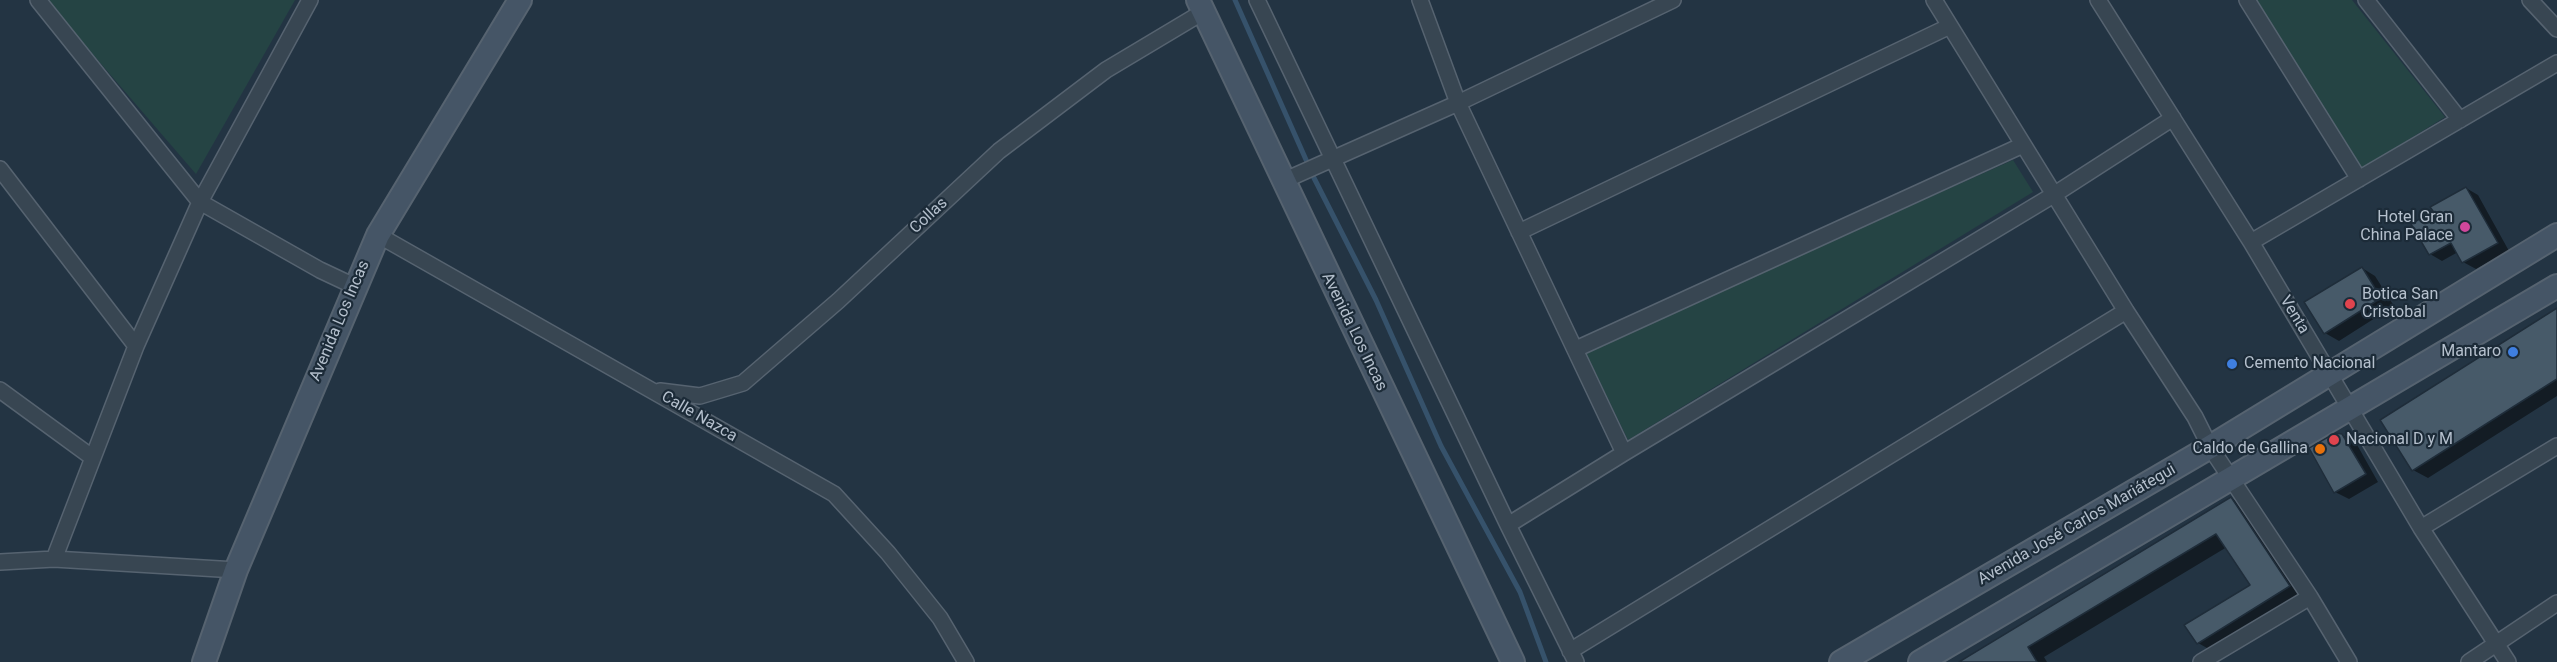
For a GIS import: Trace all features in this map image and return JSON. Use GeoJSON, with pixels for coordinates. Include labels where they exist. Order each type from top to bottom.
{"type":"FeatureCollection","features":[{"type":"Feature","properties":{"kind":"main road","name":"Avenida Los Incas"},"geometry":{"type":"LineString","coordinates":[[204,662],[236,570],[354,286],[378,235],[520,0]]}},
{"type":"Feature","properties":{"kind":"main road","name":"Avenida Los Incas"},"geometry":{"type":"LineString","coordinates":[[1201,6],[1282,181],[1513,662]]}},
{"type":"Feature","properties":{"kind":"main road","name":"Avenida José Carlos Mariátegui"},"geometry":{"type":"LineString","coordinates":[[1841,662],[2210,447],[2557,235]]}},
{"type":"Feature","properties":{"kind":"main road"},"geometry":{"type":"LineString","coordinates":[[1920,662],[2557,286]]}},
{"type":"Feature","properties":{"kind":"street"},"geometry":{"type":"LineString","coordinates":[[38,0],[200,202],[320,270],[354,286]]}},
{"type":"Feature","properties":{"kind":"street"},"geometry":{"type":"LineString","coordinates":[[54,559],[136,346],[200,202],[310,0]]}},
{"type":"Feature","properties":{"kind":"street"},"geometry":{"type":"LineString","coordinates":[[1257,0],[1573,656],[2126,311]]}},
{"type":"Feature","properties":{"kind":"street"},"geometry":{"type":"LineString","coordinates":[[1420,0],[1458,103],[1624,453]]}},
{"type":"Feature","properties":{"kind":"street"},"geometry":{"type":"LineString","coordinates":[[1282,181],[1458,103],[1673,0]]}},
{"type":"Feature","properties":{"kind":"street"},"geometry":{"type":"LineString","coordinates":[[1934,0],[2126,311],[2195,417],[2210,447],[2310,597],[2349,662]]}},
{"type":"Feature","properties":{"kind":"street","name":"Venta"},"geometry":{"type":"LineString","coordinates":[[2098,0],[2251,242],[2421,528],[2508,662]]}},
{"type":"Feature","properties":{"kind":"street"},"geometry":{"type":"LineString","coordinates":[[2247,0],[2359,179]]}},
{"type":"Feature","properties":{"kind":"street"},"geometry":{"type":"LineString","coordinates":[[2366,0],[2460,120]]}},
{"type":"Feature","properties":{"kind":"street"},"geometry":{"type":"LineString","coordinates":[[2530,0],[2557,29]]}},
{"type":"Feature","properties":{"kind":"street","name":"Collas"},"geometry":{"type":"LineString","coordinates":[[653,390],[700,396],[743,383],[838,301],[999,151],[1106,70],[1201,6]]}},
{"type":"Feature","properties":{"kind":"street"},"geometry":{"type":"LineString","coordinates":[[1519,232],[1950,26]]}},
{"type":"Feature","properties":{"kind":"street"},"geometry":{"type":"LineString","coordinates":[[2251,242],[2557,63]]}},
{"type":"Feature","properties":{"kind":"street"},"geometry":{"type":"LineString","coordinates":[[1508,525],[2055,194],[2173,118]]}},
{"type":"Feature","properties":{"kind":"street"},"geometry":{"type":"LineString","coordinates":[[1576,349],[2023,145]]}},
{"type":"Feature","properties":{"kind":"street"},"geometry":{"type":"LineString","coordinates":[[0,169],[136,346]]}},
{"type":"Feature","properties":{"kind":"street","name":"Calle Nazca"},"geometry":{"type":"LineString","coordinates":[[378,235],[834,494],[888,553],[940,618],[966,662]]}},
{"type":"Feature","properties":{"kind":"street"},"geometry":{"type":"LineString","coordinates":[[0,390],[9,399],[93,458]]}},
{"type":"Feature","properties":{"kind":"street"},"geometry":{"type":"LineString","coordinates":[[2421,528],[2557,446]]}},
{"type":"Feature","properties":{"kind":"street"},"geometry":{"type":"LineString","coordinates":[[0,562],[54,559],[236,570]]}},
{"type":"Feature","properties":{"kind":"street"},"geometry":{"type":"LineString","coordinates":[[2201,662],[2310,597]]}},
{"type":"Feature","properties":{"kind":"street"},"geometry":{"type":"LineString","coordinates":[[2469,662],[2557,603]]}},
{"type":"Feature","properties":{"kind":"green space"},"geometry":{"type":"Polygon","coordinates":[[[46,0],[295,0],[196,174],[46,0]]]}},
{"type":"Feature","properties":{"kind":"green space"},"geometry":{"type":"Polygon","coordinates":[[[2255,0],[2352,0],[2445,117],[2361,169],[2255,0]]]}},
{"type":"Feature","properties":{"kind":"green space"},"geometry":{"type":"Polygon","coordinates":[[[2013,160],[2033,192],[1628,440],[1585,351],[2013,160]]]}},
{"type":"Feature","properties":{"kind":"building","name":"Hotel Gran China Palace"},"geometry":{"type":"Polygon","coordinates":[[[2466,187],[2498,243],[2462,263],[2451,243],[2429,255],[2411,224],[2433,211],[2430,207],[2466,187]]]}},
{"type":"Feature","properties":{"kind":"building"},"geometry":{"type":"Polygon","coordinates":[[[2362,267],[2381,298],[2324,334],[2304,302],[2362,267]]]}},
{"type":"Feature","properties":{"kind":"building"},"geometry":{"type":"Polygon","coordinates":[[[2557,308],[2557,379],[2412,471],[2380,420],[2557,308]]]}},
{"type":"Feature","properties":{"kind":"building"},"geometry":{"type":"Polygon","coordinates":[[[2335,433],[2342,434],[2366,474],[2334,493],[2309,448],[2335,433]]]}},
{"type":"Feature","properties":{"kind":"building"},"geometry":{"type":"Polygon","coordinates":[[[2231,497],[2290,586],[2197,644],[2184,625],[2250,585],[2216,534],[2028,647],[2037,662],[1959,662],[2231,497]]]}},
{"type":"Feature","properties":{"kind":"waterway"},"geometry":{"type":"LineString","coordinates":[[1235,0],[1307,162]]}},
{"type":"Feature","properties":{"kind":"waterway"},"geometry":{"type":"LineString","coordinates":[[1313,176],[1376,300],[1441,446],[1520,592],[1546,662]]}},
{"type":"Feature","properties":{"kind":"place","name":"Hotel Gran China Palace"},"geometry":{"type":"Point","coordinates":[2465,227]}},
{"type":"Feature","properties":{"kind":"place","name":"Botica San Cristobal"},"geometry":{"type":"Point","coordinates":[2350,304]}},
{"type":"Feature","properties":{"kind":"place","name":"Mantaro"},"geometry":{"type":"Point","coordinates":[2513,352]}},
{"type":"Feature","properties":{"kind":"place","name":"Cemento Nacional"},"geometry":{"type":"Point","coordinates":[2232,364]}},
{"type":"Feature","properties":{"kind":"place","name":"Nacional D y M"},"geometry":{"type":"Point","coordinates":[2334,440]}},
{"type":"Feature","properties":{"kind":"place","name":"Caldo de Gallina"},"geometry":{"type":"Point","coordinates":[2320,449]}}]}
